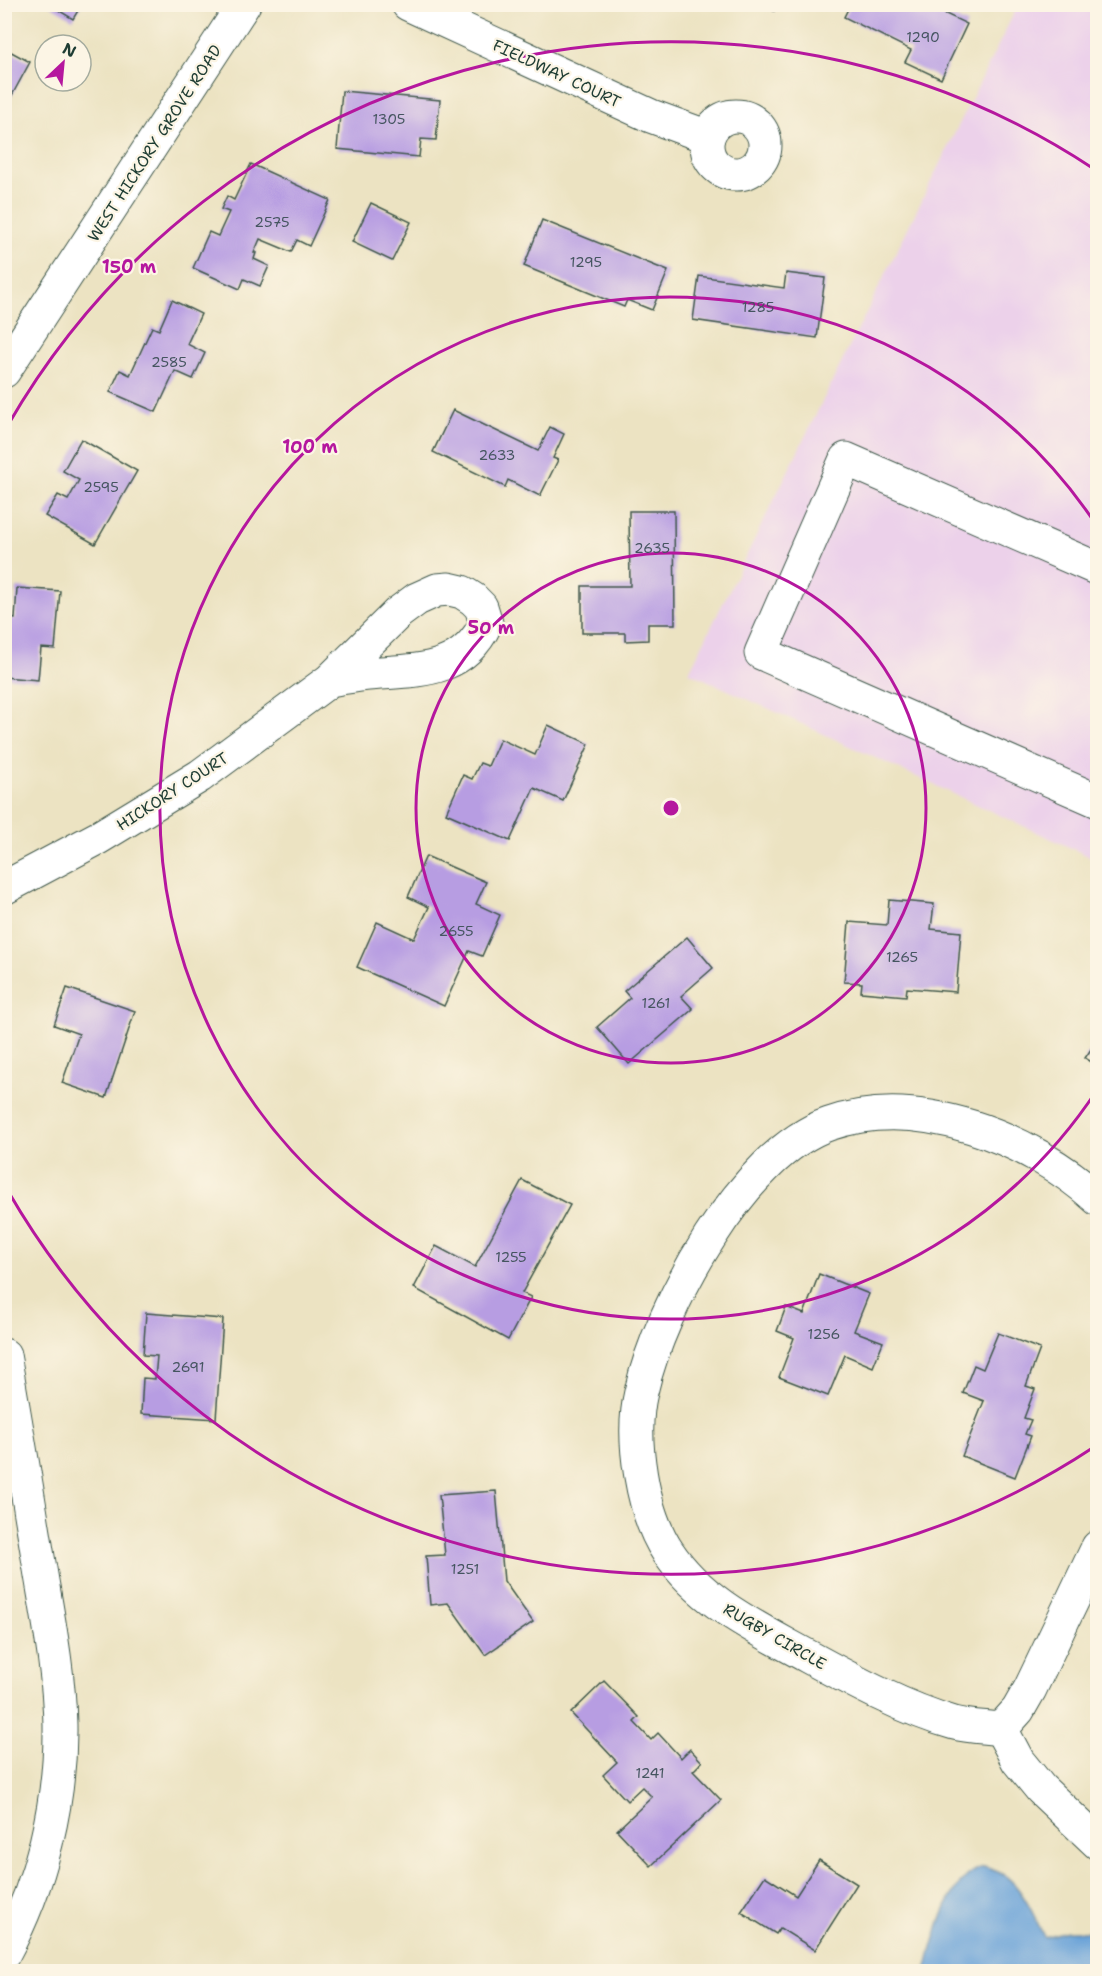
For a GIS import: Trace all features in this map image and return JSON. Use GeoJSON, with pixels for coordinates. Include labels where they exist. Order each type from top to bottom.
{"type":"FeatureCollection","features":[{"type":"Feature","properties":{"kind":"street","name":"WEST HICKORY GROVE ROAD"},"geometry":{"type":"LineString","coordinates":[[4,371],[244,4]]}},
{"type":"Feature","properties":{"kind":"street","name":"FIELDWAY COURT"},"geometry":{"type":"LineString","coordinates":[[408,4],[651,116],[708,137]]}},
{"type":"Feature","properties":{"kind":"street"},"geometry":{"type":"LineString","coordinates":[[1098,569],[846,459],[761,653],[1098,801]]}},
{"type":"Feature","properties":{"kind":"street","name":"HICKORY COURT"},"geometry":{"type":"LineString","coordinates":[[4,888],[98,838],[200,776],[330,680]]}},
{"type":"Feature","properties":{"kind":"street","name":"RUGBY CIRCLE"},"geometry":{"type":"LineString","coordinates":[[1001,1729],[956,1723],[906,1705],[825,1666],[749,1624],[718,1604],[690,1581],[666,1550],[650,1512],[641,1479],[637,1443],[640,1394],[655,1344],[675,1297],[716,1227],[748,1186],[784,1150],[806,1135],[829,1124],[855,1118],[886,1115],[917,1116],[984,1131],[1052,1163],[1098,1198]]}},
{"type":"Feature","properties":{"kind":"street"},"geometry":{"type":"LineString","coordinates":[[4,1355],[53,1654],[60,1724],[56,1783],[48,1835],[30,1895],[4,1953]]}},
{"type":"Feature","properties":{"kind":"street"},"geometry":{"type":"LineString","coordinates":[[1098,1547],[1030,1689],[1018,1710],[1001,1729],[1018,1761],[1041,1790],[1098,1843]]}},
{"type":"Feature","properties":{"kind":"shaded area"},"geometry":{"type":"Polygon","coordinates":[[[1018,5],[1097,5],[1097,860],[689,672],[1018,5]]]}},
{"type":"Feature","properties":{"kind":"water"},"geometry":{"type":"Polygon","coordinates":[[[984,1867],[1002,1874],[1015,1885],[1027,1902],[1044,1937],[1067,1931],[1092,1931],[1097,1940],[1097,1971],[926,1971],[938,1927],[952,1896],[972,1873],[984,1867]]]}},
{"type":"Feature","properties":{"kind":"building"},"geometry":{"type":"Polygon","coordinates":[[[48,4],[82,4],[73,19],[48,4]]]}},
{"type":"Feature","properties":{"kind":"building"},"geometry":{"type":"Polygon","coordinates":[[[761,4],[777,4],[774,11],[761,4]]]}},
{"type":"Feature","properties":{"kind":"building"},"geometry":{"type":"Polygon","coordinates":[[[850,5],[927,5],[967,24],[941,79],[905,62],[911,50],[844,17],[850,5]]]}},
{"type":"Feature","properties":{"kind":"building"},"geometry":{"type":"Polygon","coordinates":[[[4,48],[30,62],[4,110],[4,48]]]}},
{"type":"Feature","properties":{"kind":"building"},"geometry":{"type":"Polygon","coordinates":[[[342,91],[440,100],[436,140],[421,139],[419,157],[337,149],[342,91]]]}},
{"type":"Feature","properties":{"kind":"building"},"geometry":{"type":"Polygon","coordinates":[[[251,164],[330,200],[309,246],[297,240],[291,252],[260,239],[254,259],[269,266],[260,286],[244,279],[240,289],[193,268],[209,232],[218,236],[229,212],[221,209],[227,196],[234,200],[251,164]]]}},
{"type":"Feature","properties":{"kind":"building"},"geometry":{"type":"Polygon","coordinates":[[[371,203],[411,222],[392,261],[352,242],[371,203]]]}},
{"type":"Feature","properties":{"kind":"building"},"geometry":{"type":"Polygon","coordinates":[[[542,220],[668,271],[652,310],[627,300],[624,307],[524,266],[542,220]]]}},
{"type":"Feature","properties":{"kind":"building"},"geometry":{"type":"Polygon","coordinates":[[[786,273],[825,278],[817,338],[693,320],[699,276],[784,288],[786,273]]]}},
{"type":"Feature","properties":{"kind":"building"},"geometry":{"type":"Polygon","coordinates":[[[172,300],[201,314],[187,344],[205,353],[193,379],[175,371],[156,412],[110,392],[120,370],[130,375],[152,327],[159,330],[172,300]]]}},
{"type":"Feature","properties":{"kind":"building"},"geometry":{"type":"Polygon","coordinates":[[[453,410],[538,451],[550,427],[564,434],[553,458],[558,460],[540,496],[508,480],[505,487],[433,452],[453,410]]]}},
{"type":"Feature","properties":{"kind":"building"},"geometry":{"type":"Polygon","coordinates":[[[81,439],[137,471],[95,544],[45,516],[58,495],[68,500],[79,480],[63,471],[81,439]]]}},
{"type":"Feature","properties":{"kind":"building"},"geometry":{"type":"Polygon","coordinates":[[[629,511],[674,511],[675,624],[648,624],[648,640],[625,641],[625,633],[582,633],[582,586],[630,586],[629,511]]]}},
{"type":"Feature","properties":{"kind":"building"},"geometry":{"type":"Polygon","coordinates":[[[17,588],[60,591],[55,649],[41,648],[38,680],[4,677],[4,618],[15,619],[17,588]]]}},
{"type":"Feature","properties":{"kind":"building"},"geometry":{"type":"Polygon","coordinates":[[[548,725],[589,744],[563,801],[534,788],[510,841],[446,813],[463,775],[472,779],[480,763],[488,766],[500,739],[535,755],[548,725]]]}},
{"type":"Feature","properties":{"kind":"building"},"geometry":{"type":"Polygon","coordinates":[[[426,856],[486,882],[476,904],[500,915],[482,956],[469,951],[444,1006],[357,967],[377,922],[414,939],[429,907],[408,897],[426,856]]]}},
{"type":"Feature","properties":{"kind":"building"},"geometry":{"type":"Polygon","coordinates":[[[889,900],[934,904],[931,929],[961,932],[956,992],[907,988],[906,996],[861,992],[862,983],[844,982],[849,922],[887,925],[889,900]]]}},
{"type":"Feature","properties":{"kind":"building"},"geometry":{"type":"Polygon","coordinates":[[[687,937],[713,968],[681,996],[693,1009],[629,1064],[597,1027],[630,998],[624,991],[687,937]]]}},
{"type":"Feature","properties":{"kind":"building"},"geometry":{"type":"Polygon","coordinates":[[[67,988],[135,1011],[106,1098],[62,1083],[79,1034],[54,1025],[67,988]]]}},
{"type":"Feature","properties":{"kind":"building"},"geometry":{"type":"Polygon","coordinates":[[[1098,1039],[1098,1066],[1085,1058],[1098,1039]]]}},
{"type":"Feature","properties":{"kind":"building"},"geometry":{"type":"Polygon","coordinates":[[[522,1180],[570,1205],[522,1293],[531,1297],[508,1340],[414,1288],[436,1246],[475,1267],[522,1180]]]}},
{"type":"Feature","properties":{"kind":"building"},"geometry":{"type":"Polygon","coordinates":[[[819,1274],[869,1294],[854,1331],[883,1342],[873,1367],[845,1355],[828,1396],[779,1377],[794,1338],[777,1331],[786,1307],[804,1314],[819,1274]]]}},
{"type":"Feature","properties":{"kind":"building"},"geometry":{"type":"Polygon","coordinates":[[[146,1313],[223,1319],[216,1419],[141,1414],[143,1378],[155,1379],[157,1356],[143,1355],[146,1313]]]}},
{"type":"Feature","properties":{"kind":"building"},"geometry":{"type":"Polygon","coordinates":[[[998,1333],[1040,1349],[1026,1386],[1035,1389],[1024,1418],[1031,1420],[1025,1434],[1031,1436],[1015,1477],[962,1456],[984,1401],[963,1393],[974,1365],[983,1369],[998,1333]]]}},
{"type":"Feature","properties":{"kind":"building"},"geometry":{"type":"Polygon","coordinates":[[[496,1491],[504,1581],[533,1622],[485,1655],[448,1603],[430,1605],[426,1556],[445,1555],[439,1495],[496,1491]]]}},
{"type":"Feature","properties":{"kind":"building"},"geometry":{"type":"Polygon","coordinates":[[[604,1681],[639,1717],[634,1722],[651,1740],[658,1733],[681,1758],[690,1749],[702,1762],[693,1771],[721,1800],[651,1866],[617,1830],[652,1797],[642,1787],[627,1801],[603,1775],[617,1762],[571,1713],[604,1681]]]}},
{"type":"Feature","properties":{"kind":"building"},"geometry":{"type":"Polygon","coordinates":[[[819,1860],[857,1884],[815,1950],[780,1928],[776,1934],[741,1912],[765,1876],[796,1896],[819,1860]]]}}]}
